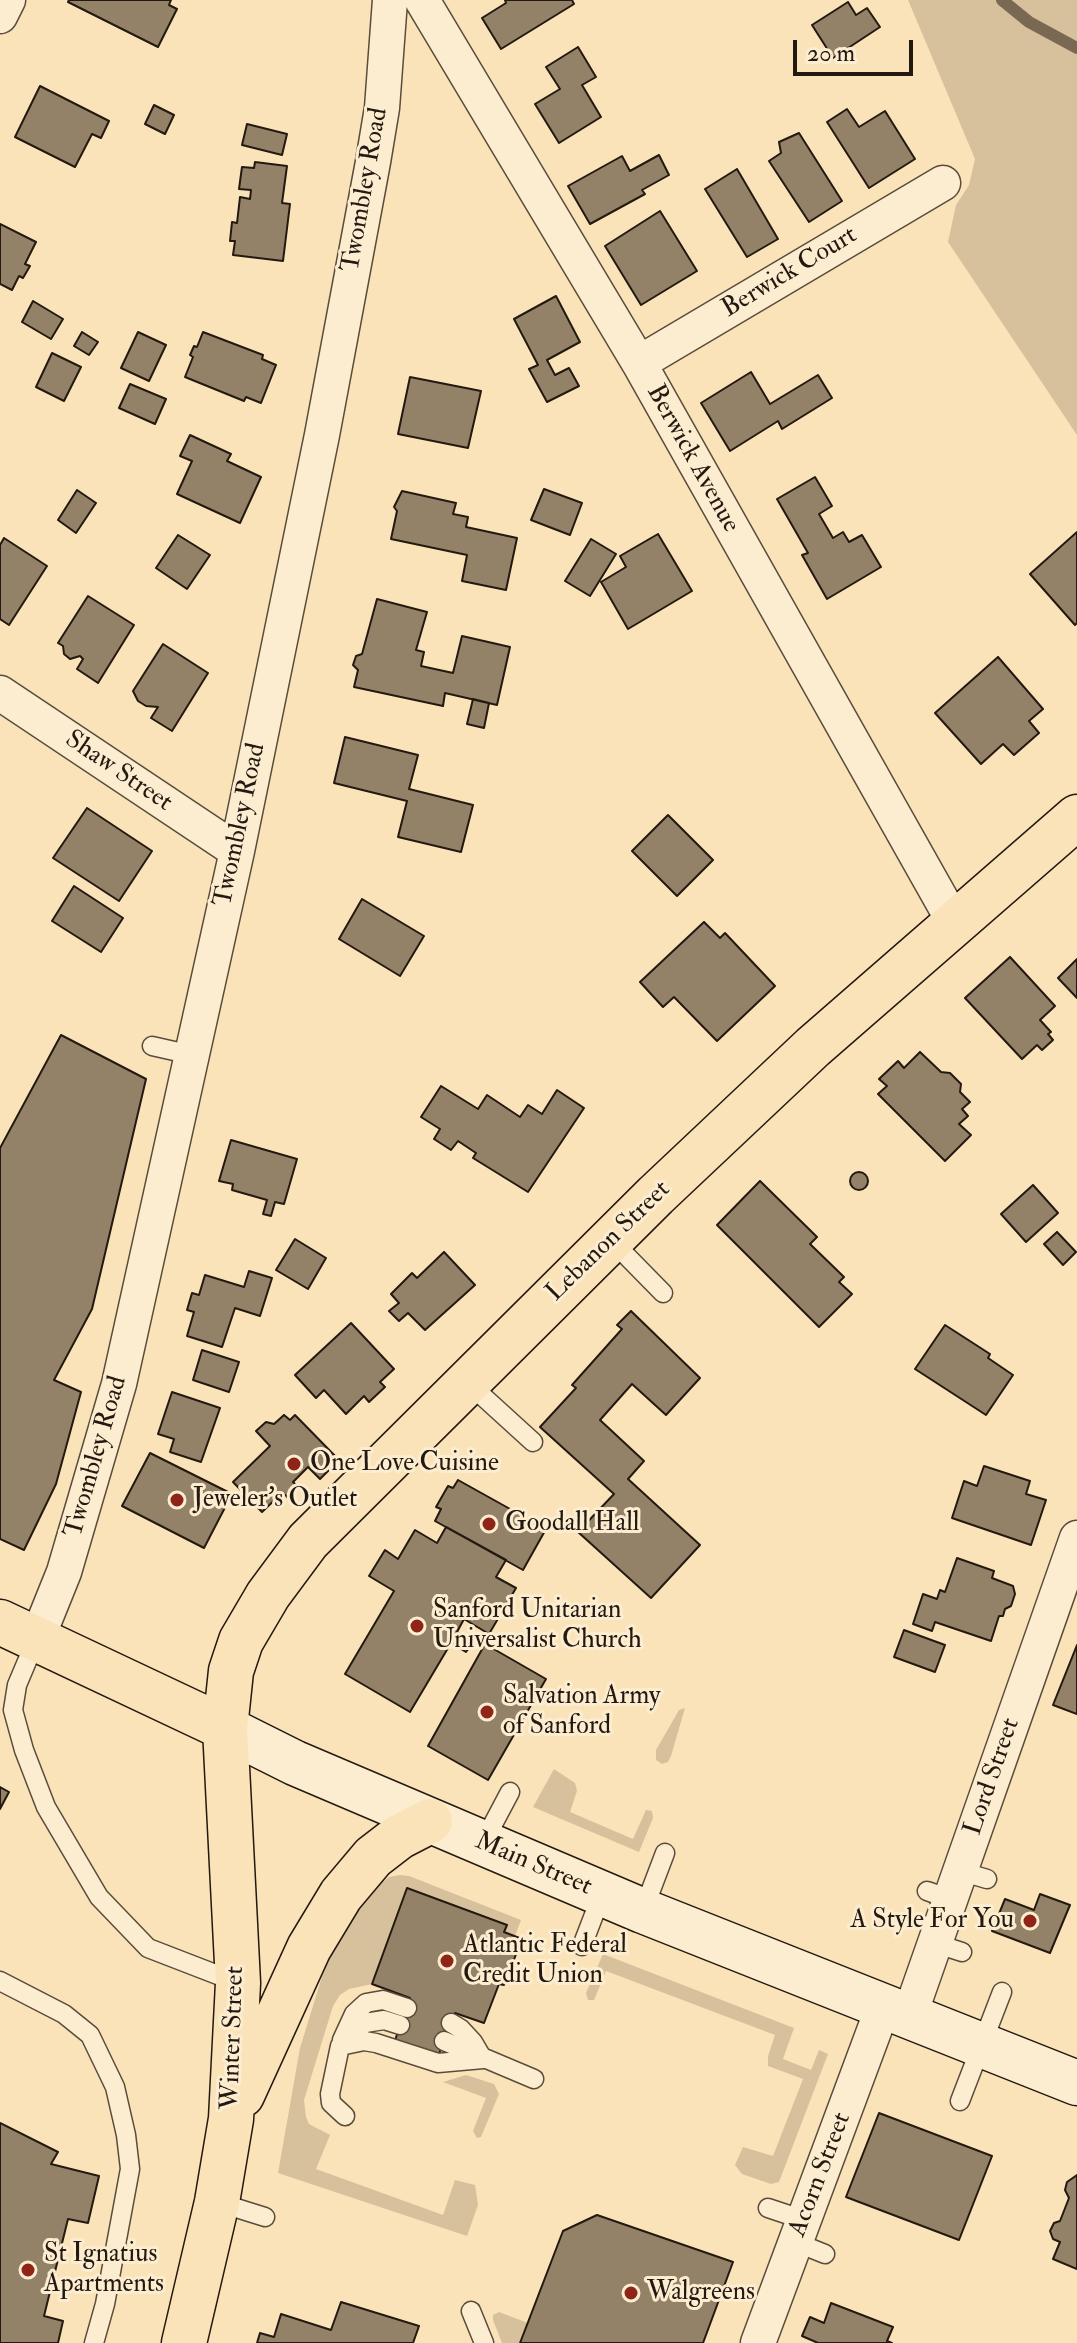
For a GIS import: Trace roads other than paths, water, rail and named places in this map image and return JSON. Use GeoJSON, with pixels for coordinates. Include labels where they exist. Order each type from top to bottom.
{"type":"FeatureCollection","features":[{"type":"Feature","properties":{"kind":"highway","name":"Lebanon Street"},"geometry":{"type":"LineString","coordinates":[[225,1728],[231,1671],[241,1641],[268,1595],[308,1541],[466,1381],[813,1047],[1077,817]]}},
{"type":"Feature","properties":{"kind":"highway","name":"Main Street"},"geometry":{"type":"LineString","coordinates":[[18,1630],[225,1728]]}},
{"type":"Feature","properties":{"kind":"highway","name":"Winter Street"},"geometry":{"type":"LineString","coordinates":[[184,2343],[217,2202],[231,2119],[238,1983],[225,1728]]}},
{"type":"Feature","properties":{"kind":"highway"},"geometry":{"type":"LineString","coordinates":[[231,2119],[309,1948],[341,1895],[373,1857],[399,1837],[430,1821]]}},
{"type":"Feature","properties":{"kind":"main road","name":"Main Street"},"geometry":{"type":"LineString","coordinates":[[225,1728],[295,1763],[602,1894],[1077,2083]]}},
{"type":"Feature","properties":{"kind":"street"},"geometry":{"type":"LineString","coordinates":[[0,16],[8,0]]}},
{"type":"Feature","properties":{"kind":"street","name":"Twombley Road"},"geometry":{"type":"LineString","coordinates":[[18,1630],[64,1572],[111,1412],[237,851],[322,435],[382,108],[390,0]]}},
{"type":"Feature","properties":{"kind":"street","name":"Berwick Avenue"},"geometry":{"type":"LineString","coordinates":[[422,0],[639,363],[954,922]]}},
{"type":"Feature","properties":{"kind":"street","name":"Berwick Court"},"geometry":{"type":"LineString","coordinates":[[639,363],[943,183]]}},
{"type":"Feature","properties":{"kind":"street","name":"Shaw Street"},"geometry":{"type":"LineString","coordinates":[[0,693],[237,851]]}},
{"type":"Feature","properties":{"kind":"street","name":"Lord Street"},"geometry":{"type":"LineString","coordinates":[[896,2012],[948,1947],[956,1885],[1077,1538]]}},
{"type":"Feature","properties":{"kind":"street","name":"Acorn Street"},"geometry":{"type":"LineString","coordinates":[[758,2343],[808,2239],[896,2012]]}},
{"type":"Feature","properties":{"kind":"lane"},"geometry":{"type":"LineString","coordinates":[[152,1046],[192,1055]]}},
{"type":"Feature","properties":{"kind":"lane"},"geometry":{"type":"LineString","coordinates":[[611,1240],[663,1293]]}},
{"type":"Feature","properties":{"kind":"lane"},"geometry":{"type":"LineString","coordinates":[[466,1381],[533,1442]]}},
{"type":"Feature","properties":{"kind":"lane"},"geometry":{"type":"LineString","coordinates":[[18,1630],[17,1685],[13,1710],[24,1750],[46,1807],[99,1897],[148,1948],[238,1983]]}},
{"type":"Feature","properties":{"kind":"lane"},"geometry":{"type":"LineString","coordinates":[[483,1843],[510,1792]]}},
{"type":"Feature","properties":{"kind":"lane"},"geometry":{"type":"LineString","coordinates":[[643,1911],[665,1853]]}},
{"type":"Feature","properties":{"kind":"lane"},"geometry":{"type":"LineString","coordinates":[[582,1946],[602,1894]]}},
{"type":"Feature","properties":{"kind":"lane"},"geometry":{"type":"LineString","coordinates":[[0,1981],[64,2014],[90,2035],[115,2087],[130,2169],[111,2275],[94,2343]]}},
{"type":"Feature","properties":{"kind":"lane"},"geometry":{"type":"LineString","coordinates":[[960,2101],[1002,1992]]}},
{"type":"Feature","properties":{"kind":"lane"},"geometry":{"type":"LineString","coordinates":[[345,2116],[331,2103],[330,2094],[340,2046],[354,2014],[366,2003],[383,2000],[404,2017]]}},
{"type":"Feature","properties":{"kind":"lane"},"geometry":{"type":"LineString","coordinates":[[447,2032],[483,2059],[534,2079]]}},
{"type":"Feature","properties":{"kind":"lane"},"geometry":{"type":"LineString","coordinates":[[340,2046],[364,2041],[376,2043],[438,2063],[483,2059]]}},
{"type":"Feature","properties":{"kind":"lane"},"geometry":{"type":"LineString","coordinates":[[217,2202],[265,2217]]}},
{"type":"Feature","properties":{"kind":"lane"},"geometry":{"type":"LineString","coordinates":[[768,2208],[808,2239]]}},
{"type":"Feature","properties":{"kind":"lane"},"geometry":{"type":"LineString","coordinates":[[471,2311],[484,2343]]}},
{"type":"Feature","properties":{"kind":"waterway"},"geometry":{"type":"LineString","coordinates":[[1002,0],[1029,22],[1077,48]]}},
{"type":"Feature","properties":{"kind":"place","name":"One Love Cuisine"},"geometry":{"type":"Point","coordinates":[294,1464]}},
{"type":"Feature","properties":{"kind":"place","name":"Jeweler's Outlet"},"geometry":{"type":"Point","coordinates":[177,1500]}},
{"type":"Feature","properties":{"kind":"place","name":"Goodall Hall"},"geometry":{"type":"Point","coordinates":[489,1524]}},
{"type":"Feature","properties":{"kind":"place","name":"Sanford Unitarian Universalist Church"},"geometry":{"type":"Point","coordinates":[417,1626]}},
{"type":"Feature","properties":{"kind":"place","name":"Salvation Army of Sanford"},"geometry":{"type":"Point","coordinates":[487,1712]}},
{"type":"Feature","properties":{"kind":"place","name":"A Style For You"},"geometry":{"type":"Point","coordinates":[1030,1921]}},
{"type":"Feature","properties":{"kind":"place","name":"Atlantic Federal Credit Union"},"geometry":{"type":"Point","coordinates":[447,1961]}},
{"type":"Feature","properties":{"kind":"place","name":"St Ignatius Apartments"},"geometry":{"type":"Point","coordinates":[28,2270]}},
{"type":"Feature","properties":{"kind":"place","name":"Walgreens"},"geometry":{"type":"Point","coordinates":[631,2293]}}]}
